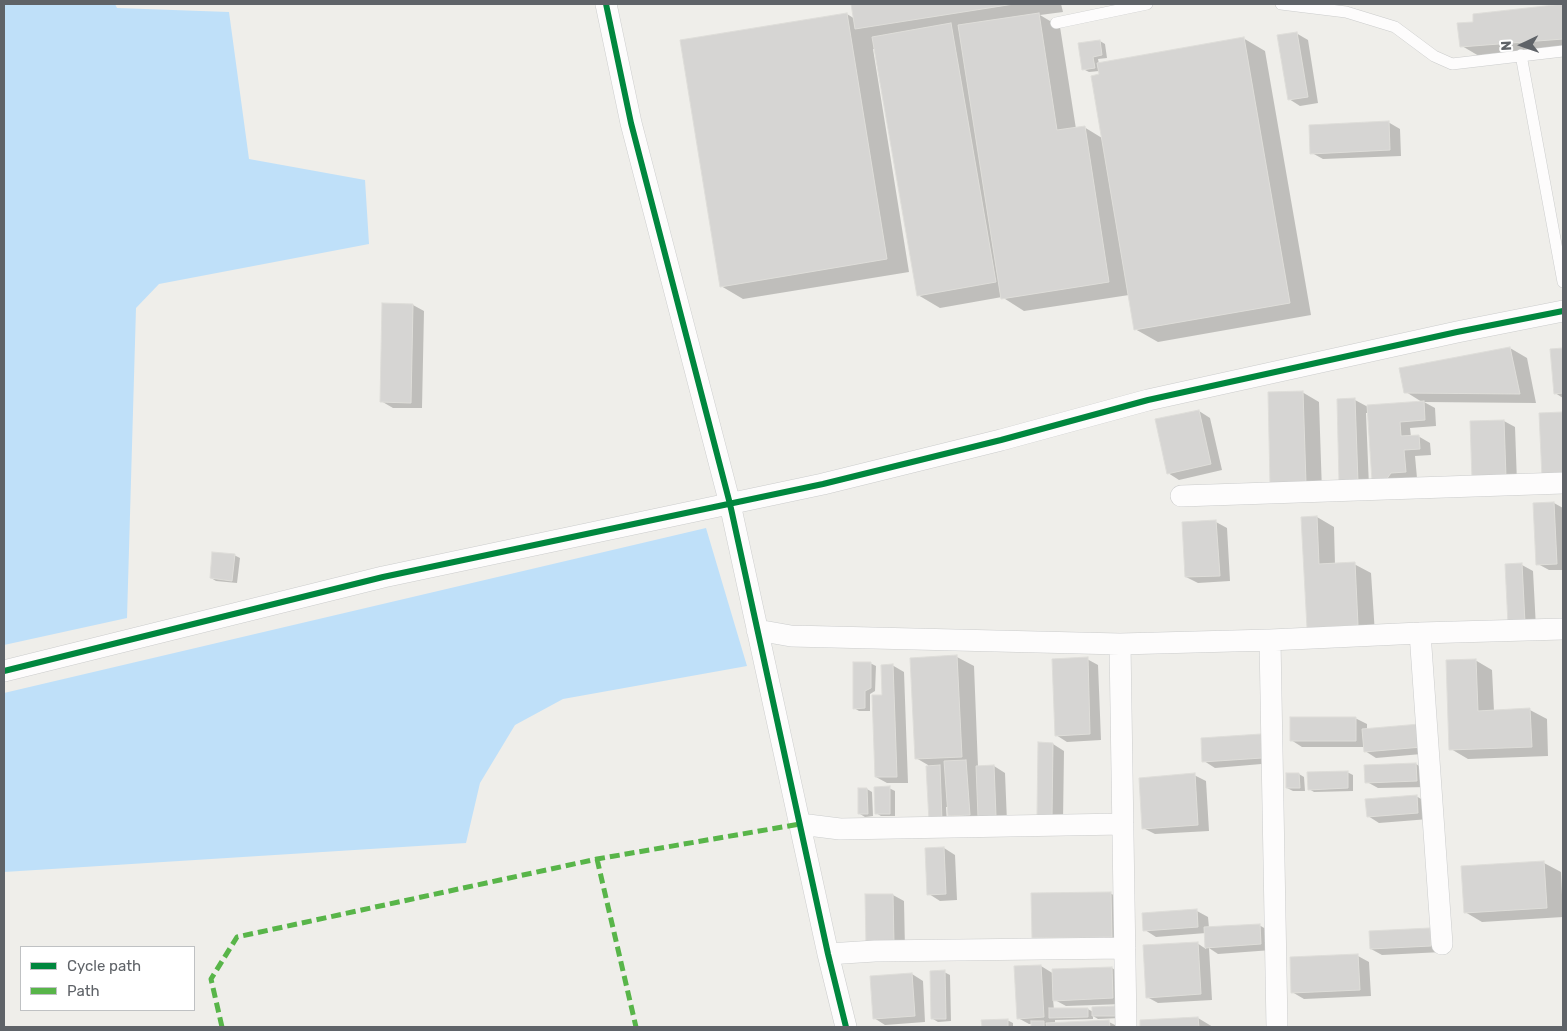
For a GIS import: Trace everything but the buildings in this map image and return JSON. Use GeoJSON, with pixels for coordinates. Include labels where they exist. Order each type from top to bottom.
{"type":"FeatureCollection","features":[{"type":"Feature","properties":{"kind":"street"},"geometry":{"type":"LineString","coordinates":[[606,4],[631,123],[730,504],[828,954],[846,1027]]}},
{"type":"Feature","properties":{"kind":"street"},"geometry":{"type":"LineString","coordinates":[[4,671],[382,577],[860,475],[1002,440],[1148,400],[1447,334],[1563,311]]}},
{"type":"Feature","properties":{"kind":"street"},"geometry":{"type":"LineString","coordinates":[[1181,496],[1563,483]]}},
{"type":"Feature","properties":{"kind":"street"},"geometry":{"type":"LineString","coordinates":[[757,630],[791,636],[1120,644],[1563,629]]}},
{"type":"Feature","properties":{"kind":"street"},"geometry":{"type":"LineString","coordinates":[[1420,633],[1442,944]]}},
{"type":"Feature","properties":{"kind":"street"},"geometry":{"type":"LineString","coordinates":[[1270,640],[1277,1027]]}},
{"type":"Feature","properties":{"kind":"street"},"geometry":{"type":"LineString","coordinates":[[1120,644],[1126,1027]]}},
{"type":"Feature","properties":{"kind":"street"},"geometry":{"type":"LineString","coordinates":[[800,824],[840,829],[1123,824]]}},
{"type":"Feature","properties":{"kind":"street"},"geometry":{"type":"LineString","coordinates":[[828,954],[875,951],[1125,948]]}},
{"type":"Feature","properties":{"kind":"lane"},"geometry":{"type":"LineString","coordinates":[[1056,23],[1147,4]]}},
{"type":"Feature","properties":{"kind":"lane"},"geometry":{"type":"LineString","coordinates":[[1281,4],[1346,12],[1395,27],[1434,56],[1452,64],[1563,51]]}},
{"type":"Feature","properties":{"kind":"lane"},"geometry":{"type":"LineString","coordinates":[[1521,55],[1563,282]]}},
{"type":"Feature","properties":{"kind":"water"},"geometry":{"type":"Polygon","coordinates":[[[4,4],[115,4],[117,8],[229,12],[249,159],[365,180],[369,244],[159,284],[136,308],[127,618],[4,645],[4,4]]]}},
{"type":"Feature","properties":{"kind":"water"},"geometry":{"type":"Polygon","coordinates":[[[706,528],[747,666],[563,699],[515,725],[480,783],[466,843],[4,872],[4,693],[706,528]]]}},
{"type":"Feature","properties":{"kind":"marked path"},"geometry":{"type":"LineString","coordinates":[[222,1027],[211,979],[237,937],[597,859],[800,824]]}},
{"type":"Feature","properties":{"kind":"marked path"},"geometry":{"type":"LineString","coordinates":[[597,859],[636,1027]]}},
{"type":"Feature","properties":{"kind":"cycle path"},"geometry":{"type":"LineString","coordinates":[[606,4],[631,123],[730,504],[828,954],[846,1027]]}},
{"type":"Feature","properties":{"kind":"cycle path"},"geometry":{"type":"LineString","coordinates":[[4,671],[383,577],[823,484],[1001,440],[1148,400],[1457,332],[1563,311]]}}]}
